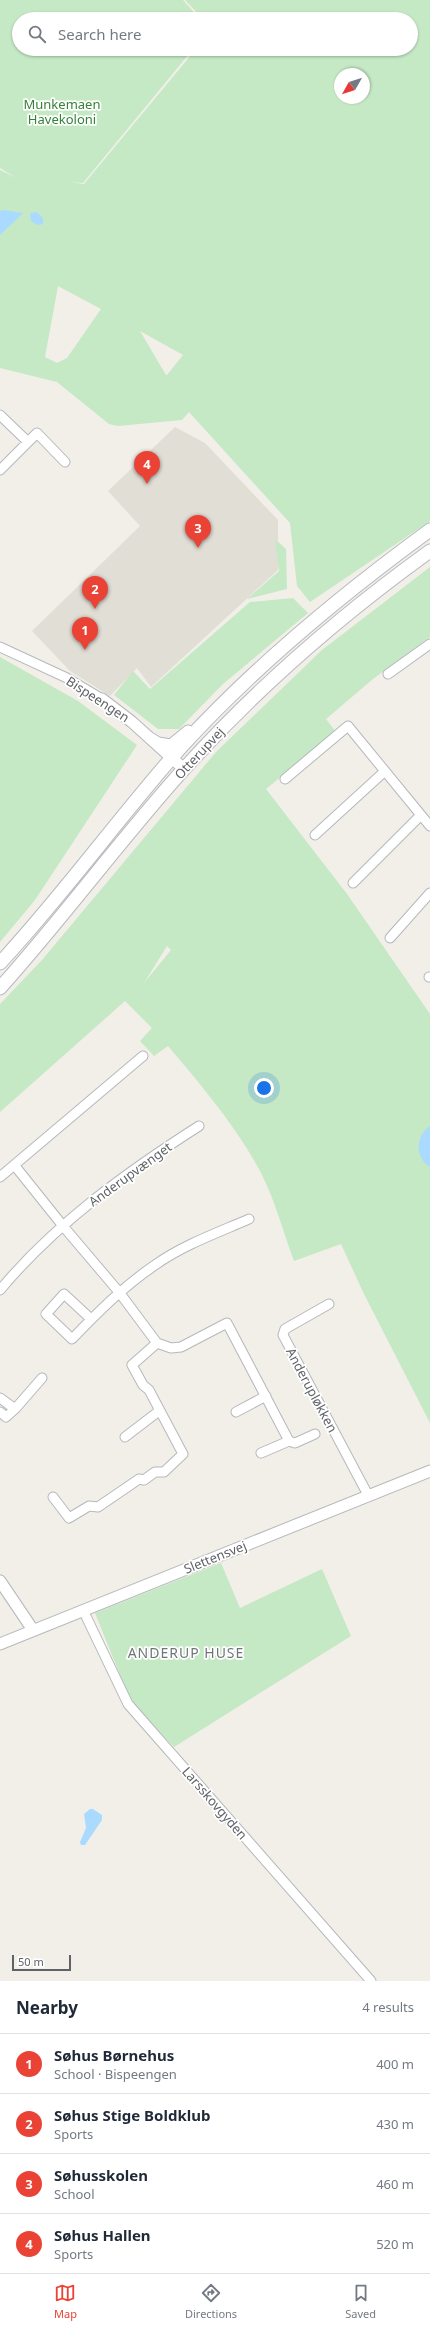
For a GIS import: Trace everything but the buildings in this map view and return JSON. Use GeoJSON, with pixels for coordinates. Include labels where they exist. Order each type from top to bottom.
{"type":"FeatureCollection","features":[{"type":"Feature","properties":{"kind":"main road","name":"Otterupvej"},"geometry":{"type":"LineString","coordinates":[[0,964],[172,758],[222,705],[331,605],[430,530]]}},
{"type":"Feature","properties":{"kind":"main road","name":"Otterupvej"},"geometry":{"type":"LineString","coordinates":[[0,988],[184,769],[235,715],[292,661],[342,618],[430,551]]}},
{"type":"Feature","properties":{"kind":"street"},"geometry":{"type":"LineString","coordinates":[[0,415],[28,442]]}},
{"type":"Feature","properties":{"kind":"street"},"geometry":{"type":"LineString","coordinates":[[0,470],[37,433],[66,462]]}},
{"type":"Feature","properties":{"kind":"street"},"geometry":{"type":"LineString","coordinates":[[388,674],[430,644]]}},
{"type":"Feature","properties":{"kind":"street","name":"Bispeengen"},"geometry":{"type":"LineString","coordinates":[[0,647],[67,678],[102,699],[150,738],[184,769]]}},
{"type":"Feature","properties":{"kind":"street"},"geometry":{"type":"LineString","coordinates":[[150,738],[164,745],[175,743],[223,695],[262,667]]}},
{"type":"Feature","properties":{"kind":"street"},"geometry":{"type":"LineString","coordinates":[[285,779],[348,726],[430,826]]}},
{"type":"Feature","properties":{"kind":"street"},"geometry":{"type":"LineString","coordinates":[[315,835],[385,771]]}},
{"type":"Feature","properties":{"kind":"street"},"geometry":{"type":"LineString","coordinates":[[353,883],[420,815]]}},
{"type":"Feature","properties":{"kind":"street"},"geometry":{"type":"LineString","coordinates":[[390,938],[430,893]]}},
{"type":"Feature","properties":{"kind":"street"},"geometry":{"type":"LineString","coordinates":[[0,1177],[15,1166],[143,1056]]}},
{"type":"Feature","properties":{"kind":"street","name":"Anderupvænget"},"geometry":{"type":"LineString","coordinates":[[0,1290],[36,1250],[97,1196],[155,1154],[200,1126]]}},
{"type":"Feature","properties":{"kind":"street"},"geometry":{"type":"LineString","coordinates":[[15,1166],[119,1292],[157,1343],[171,1348],[181,1348],[227,1323],[289,1440],[296,1444],[315,1434]]}},
{"type":"Feature","properties":{"kind":"street"},"geometry":{"type":"LineString","coordinates":[[91,1319],[64,1294],[46,1314],[72,1339],[119,1292],[156,1264],[196,1242],[249,1219]]}},
{"type":"Feature","properties":{"kind":"street","name":"Anderupløkken"},"geometry":{"type":"LineString","coordinates":[[329,1304],[285,1329],[283,1335],[368,1495]]}},
{"type":"Feature","properties":{"kind":"street"},"geometry":{"type":"LineString","coordinates":[[53,1497],[69,1518],[89,1506],[98,1507],[139,1479],[144,1480],[155,1472],[164,1472],[183,1454],[149,1390],[143,1385],[132,1365],[157,1343]]}},
{"type":"Feature","properties":{"kind":"street"},"geometry":{"type":"LineString","coordinates":[[0,1412],[6,1417],[42,1378]]}},
{"type":"Feature","properties":{"kind":"street"},"geometry":{"type":"LineString","coordinates":[[236,1412],[266,1396]]}},
{"type":"Feature","properties":{"kind":"street"},"geometry":{"type":"LineString","coordinates":[[1,1402],[15,1409]]}},
{"type":"Feature","properties":{"kind":"street"},"geometry":{"type":"LineString","coordinates":[[125,1437],[159,1411]]}},
{"type":"Feature","properties":{"kind":"street"},"geometry":{"type":"LineString","coordinates":[[261,1453],[289,1440]]}},
{"type":"Feature","properties":{"kind":"street","name":"Slettensvej"},"geometry":{"type":"LineString","coordinates":[[0,1644],[430,1471]]}},
{"type":"Feature","properties":{"kind":"street"},"geometry":{"type":"LineString","coordinates":[[0,1581],[33,1630]]}},
{"type":"Feature","properties":{"kind":"street","name":"Larsskovgyden"},"geometry":{"type":"LineString","coordinates":[[83,1610],[128,1704],[371,1981]]}},
{"type":"Feature","properties":{"kind":"shaded area"},"geometry":{"type":"Polygon","coordinates":[[[175,427],[205,443],[278,520],[278,570],[151,687],[137,668],[110,696],[70,671],[32,631],[140,526],[108,491],[175,427]]]}},
{"type":"Feature","properties":{"kind":"green space","name":"Munkemaen Havekoloni"},"geometry":{"type":"Polygon","coordinates":[[[0,0],[183,0],[194,12],[12,12],[12,56],[187,56],[83,183],[68,182],[84,184],[190,56],[418,56],[418,12],[196,12],[185,0],[430,0],[430,521],[310,602],[297,586],[290,523],[189,412],[182,420],[118,426],[109,424],[57,382],[0,368],[0,170],[16,178],[0,168],[0,0]],[[58,286],[45,357],[57,363],[67,358],[101,309],[58,286]],[[140,331],[166,375],[183,355],[140,331]]]}},
{"type":"Feature","properties":{"kind":"green space"},"geometry":{"type":"Polygon","coordinates":[[[275,539],[286,549],[287,589],[247,599],[279,571],[275,539]]]}},
{"type":"Feature","properties":{"kind":"green space"},"geometry":{"type":"Polygon","coordinates":[[[430,567],[430,637],[373,679],[326,719],[336,732],[266,789],[347,894],[430,1014],[430,1423],[364,1294],[341,1244],[294,1261],[267,1186],[246,1147],[214,1102],[168,1046],[154,1056],[140,1041],[152,1028],[125,1001],[0,1112],[0,1004],[42,960],[216,752],[322,650],[430,567]],[[167,946],[144,983],[171,950],[167,946]]]}},
{"type":"Feature","properties":{"kind":"green space"},"geometry":{"type":"Polygon","coordinates":[[[293,598],[308,613],[223,684],[179,729],[158,729],[114,695],[133,671],[150,689],[250,602],[293,598]]]}},
{"type":"Feature","properties":{"kind":"green space"},"geometry":{"type":"Polygon","coordinates":[[[0,657],[78,701],[137,745],[35,900],[0,942],[0,657]]]}},
{"type":"Feature","properties":{"kind":"green space"},"geometry":{"type":"Polygon","coordinates":[[[221,1563],[240,1608],[322,1569],[351,1636],[174,1747],[130,1700],[95,1613],[221,1563]]]}},
{"type":"Feature","properties":{"kind":"water"},"geometry":{"type":"Polygon","coordinates":[[[3,210],[23,213],[0,235],[0,211],[3,210]]]}},
{"type":"Feature","properties":{"kind":"water"},"geometry":{"type":"Polygon","coordinates":[[[37,212],[43,218],[43,224],[37,225],[31,221],[30,213],[37,212]]]}},
{"type":"Feature","properties":{"kind":"water"},"geometry":{"type":"Polygon","coordinates":[[[430,1126],[430,1167],[425,1163],[419,1153],[419,1141],[425,1130],[430,1126]]]}},
{"type":"Feature","properties":{"kind":"water"},"geometry":{"type":"Polygon","coordinates":[[[90,1809],[93,1809],[102,1815],[102,1820],[85,1845],[81,1845],[80,1842],[86,1828],[84,1814],[90,1809]]]}},
{"type":"Feature","properties":{"kind":"place","name":"Søhus Hallen"},"geometry":{"type":"Point","coordinates":[147,484]}},
{"type":"Feature","properties":{"kind":"place","name":"Søhusskolen"},"geometry":{"type":"Point","coordinates":[198,548]}},
{"type":"Feature","properties":{"kind":"place","name":"Søhus Stige Boldklub"},"geometry":{"type":"Point","coordinates":[95,609]}},
{"type":"Feature","properties":{"kind":"place","name":"Søhus Børnehus"},"geometry":{"type":"Point","coordinates":[85,650]}},
{"type":"Feature","properties":{"kind":"district","name":"ANDERUP HUSE"},"geometry":{"type":"Point","coordinates":[186,1653]}}]}
